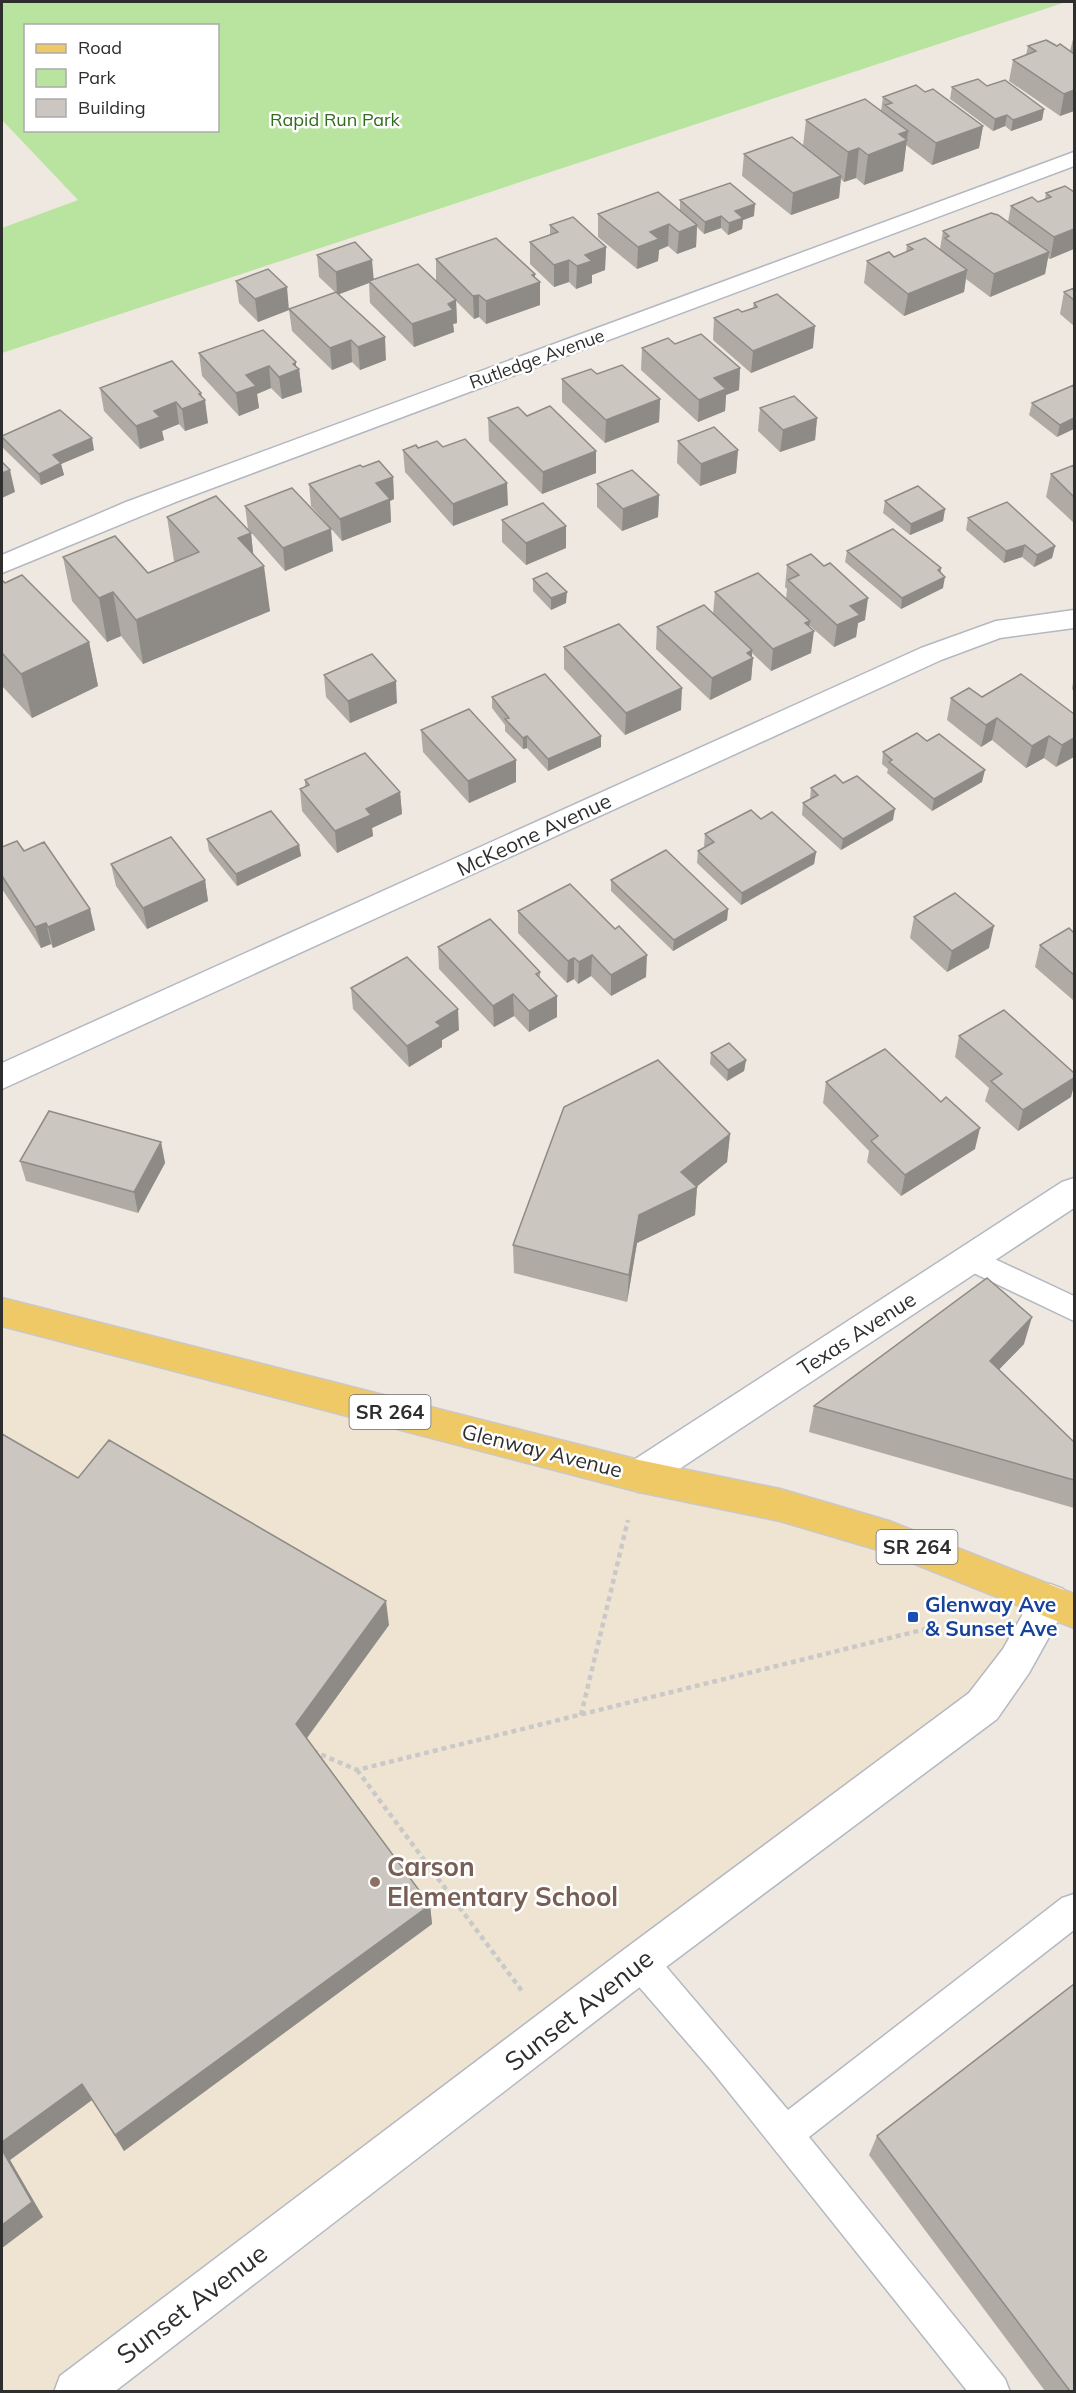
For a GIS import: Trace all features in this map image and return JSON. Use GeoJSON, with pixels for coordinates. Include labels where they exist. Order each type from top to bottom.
{"type":"FeatureCollection","features":[{"type":"Feature","properties":{"kind":"main road","name":"Glenway Avenue"},"geometry":{"type":"LineString","coordinates":[[2,1312],[639,1476],[780,1505],[889,1537],[1062,1606]]}},
{"type":"Feature","properties":{"kind":"street","name":"Rutledge Avenue"},"geometry":{"type":"LineString","coordinates":[[2,565],[69,534],[198,483],[272,458],[1074,159]]}},
{"type":"Feature","properties":{"kind":"street","name":"McKeone Avenue"},"geometry":{"type":"LineString","coordinates":[[2,1077],[931,654],[996,630],[1074,619]]}},
{"type":"Feature","properties":{"kind":"street","name":"Texas Avenue"},"geometry":{"type":"LineString","coordinates":[[639,1476],[1074,1191]]}},
{"type":"Feature","properties":{"kind":"street","name":"Sunset Avenue"},"geometry":{"type":"LineString","coordinates":[[76,2391],[640,1962],[983,1706],[1016,1661],[1062,1606]]}},
{"type":"Feature","properties":{"kind":"lane"},"geometry":{"type":"LineString","coordinates":[[971,1258],[1074,1309]]}},
{"type":"Feature","properties":{"kind":"lane"},"geometry":{"type":"LineString","coordinates":[[783,2135],[1074,1910]]}},
{"type":"Feature","properties":{"kind":"lane"},"geometry":{"type":"LineString","coordinates":[[640,1962],[724,2059],[783,2135],[992,2391]]}},
{"type":"Feature","properties":{"kind":"path"},"geometry":{"type":"LineString","coordinates":[[581,1715],[639,1476]]}},
{"type":"Feature","properties":{"kind":"path"},"geometry":{"type":"LineString","coordinates":[[357,1770],[930,1629]]}},
{"type":"Feature","properties":{"kind":"path"},"geometry":{"type":"LineString","coordinates":[[310,1750],[357,1770],[552,2031]]}},
{"type":"Feature","properties":{"kind":"shaded area","name":"Carson Elementary School"},"geometry":{"type":"Polygon","coordinates":[[[2,1312],[639,1476],[1050,1601],[1016,1661],[76,2391],[2,2391],[2,1312]]]}},
{"type":"Feature","properties":{"kind":"green space","name":"Rapid Run Park"},"geometry":{"type":"Polygon","coordinates":[[[2,2],[1066,2],[2,353],[2,228],[78,200],[2,120],[2,2]]]}},
{"type":"Feature","properties":{"kind":"building"},"geometry":{"type":"Polygon","coordinates":[[[1046,40],[1057,46],[1060,44],[1074,54],[1074,90],[1064,94],[1013,60],[1036,51],[1028,46],[1046,40]]]}},
{"type":"Feature","properties":{"kind":"building"},"geometry":{"type":"Polygon","coordinates":[[[978,79],[987,86],[1005,80],[1044,109],[1013,120],[1007,115],[995,119],[952,87],[978,79]]]}},
{"type":"Feature","properties":{"kind":"building"},"geometry":{"type":"Polygon","coordinates":[[[916,85],[925,92],[933,89],[983,126],[936,143],[885,105],[892,103],[883,97],[916,85]]]}},
{"type":"Feature","properties":{"kind":"building"},"geometry":{"type":"Polygon","coordinates":[[[865,99],[908,131],[899,134],[907,140],[868,155],[859,148],[848,152],[806,120],[865,99]]]}},
{"type":"Feature","properties":{"kind":"building"},"geometry":{"type":"Polygon","coordinates":[[[792,137],[841,176],[793,193],[744,154],[792,137]]]}},
{"type":"Feature","properties":{"kind":"building"},"geometry":{"type":"Polygon","coordinates":[[[730,183],[755,204],[735,211],[743,218],[729,223],[721,216],[705,222],[680,200],[730,183]]]}},
{"type":"Feature","properties":{"kind":"building"},"geometry":{"type":"Polygon","coordinates":[[[1065,186],[1074,192],[1074,229],[1054,237],[1011,206],[1032,197],[1038,202],[1051,197],[1046,193],[1065,186]]]}},
{"type":"Feature","properties":{"kind":"building"},"geometry":{"type":"Polygon","coordinates":[[[658,192],[697,225],[679,232],[669,224],[650,232],[659,239],[638,247],[598,214],[658,192]]]}},
{"type":"Feature","properties":{"kind":"building"},"geometry":{"type":"Polygon","coordinates":[[[991,213],[998,215],[1049,252],[994,274],[945,238],[949,236],[943,231],[991,213]]]}},
{"type":"Feature","properties":{"kind":"building"},"geometry":{"type":"Polygon","coordinates":[[[573,217],[606,247],[585,255],[592,261],[577,266],[569,260],[554,265],[530,242],[558,232],[550,225],[573,217]]]}},
{"type":"Feature","properties":{"kind":"building"},"geometry":{"type":"Polygon","coordinates":[[[496,238],[535,274],[532,275],[540,282],[486,301],[479,295],[473,296],[436,259],[496,238]]]}},
{"type":"Feature","properties":{"kind":"building"},"geometry":{"type":"Polygon","coordinates":[[[925,238],[967,270],[908,294],[867,261],[889,252],[894,257],[913,249],[907,245],[925,238]]]}},
{"type":"Feature","properties":{"kind":"building"},"geometry":{"type":"Polygon","coordinates":[[[355,242],[372,260],[336,272],[317,255],[355,242]]]}},
{"type":"Feature","properties":{"kind":"building"},"geometry":{"type":"Polygon","coordinates":[[[418,264],[456,300],[448,304],[453,310],[412,324],[369,281],[418,264]]]}},
{"type":"Feature","properties":{"kind":"building"},"geometry":{"type":"Polygon","coordinates":[[[268,269],[287,287],[255,299],[236,281],[268,269]]]}},
{"type":"Feature","properties":{"kind":"building"},"geometry":{"type":"Polygon","coordinates":[[[1074,288],[1074,300],[1064,292],[1074,288]]]}},
{"type":"Feature","properties":{"kind":"building"},"geometry":{"type":"Polygon","coordinates":[[[336,292],[385,337],[358,347],[351,340],[330,348],[289,309],[336,292]]]}},
{"type":"Feature","properties":{"kind":"building"},"geometry":{"type":"Polygon","coordinates":[[[777,294],[815,326],[753,351],[714,318],[738,309],[742,312],[757,307],[754,303],[777,294]]]}},
{"type":"Feature","properties":{"kind":"building"},"geometry":{"type":"Polygon","coordinates":[[[263,330],[296,362],[293,364],[299,369],[279,377],[269,366],[246,375],[256,386],[236,393],[199,353],[263,330]]]}},
{"type":"Feature","properties":{"kind":"building"},"geometry":{"type":"Polygon","coordinates":[[[701,334],[740,368],[714,378],[726,389],[699,400],[642,348],[668,338],[675,344],[701,334]]]}},
{"type":"Feature","properties":{"kind":"building"},"geometry":{"type":"Polygon","coordinates":[[[172,361],[205,400],[182,409],[176,402],[154,411],[160,417],[136,426],[100,388],[172,361]]]}},
{"type":"Feature","properties":{"kind":"building"},"geometry":{"type":"Polygon","coordinates":[[[622,365],[660,399],[606,420],[562,379],[591,369],[597,374],[622,365]]]}},
{"type":"Feature","properties":{"kind":"building"},"geometry":{"type":"Polygon","coordinates":[[[1074,385],[1074,418],[1060,425],[1032,403],[1074,385]]]}},
{"type":"Feature","properties":{"kind":"building"},"geometry":{"type":"Polygon","coordinates":[[[794,396],[817,418],[783,430],[760,408],[794,396]]]}},
{"type":"Feature","properties":{"kind":"building"},"geometry":{"type":"Polygon","coordinates":[[[550,406],[596,451],[543,472],[488,418],[518,407],[527,416],[550,406]]]}},
{"type":"Feature","properties":{"kind":"building"},"geometry":{"type":"Polygon","coordinates":[[[60,410],[92,438],[53,455],[61,463],[39,474],[2,436],[60,410]]]}},
{"type":"Feature","properties":{"kind":"building"},"geometry":{"type":"Polygon","coordinates":[[[714,427],[738,450],[701,464],[678,441],[714,427]]]}},
{"type":"Feature","properties":{"kind":"building"},"geometry":{"type":"Polygon","coordinates":[[[465,439],[507,483],[453,504],[403,450],[416,445],[418,448],[437,441],[443,447],[465,439]]]}},
{"type":"Feature","properties":{"kind":"building"},"geometry":{"type":"Polygon","coordinates":[[[379,461],[393,477],[376,483],[390,499],[340,519],[309,484],[360,465],[363,467],[379,461]]]}},
{"type":"Feature","properties":{"kind":"building"},"geometry":{"type":"Polygon","coordinates":[[[2,462],[10,470],[2,473],[2,462]]]}},
{"type":"Feature","properties":{"kind":"building"},"geometry":{"type":"Polygon","coordinates":[[[1074,465],[1074,497],[1051,474],[1074,465]]]}},
{"type":"Feature","properties":{"kind":"building"},"geometry":{"type":"Polygon","coordinates":[[[632,470],[659,495],[623,509],[597,484],[632,470]]]}},
{"type":"Feature","properties":{"kind":"building"},"geometry":{"type":"Polygon","coordinates":[[[918,486],[945,509],[911,524],[885,501],[918,486]]]}},
{"type":"Feature","properties":{"kind":"building"},"geometry":{"type":"Polygon","coordinates":[[[292,488],[331,529],[283,548],[245,506],[292,488]]]}},
{"type":"Feature","properties":{"kind":"building"},"geometry":{"type":"Polygon","coordinates":[[[216,496],[251,533],[238,538],[264,566],[136,620],[113,592],[99,598],[63,557],[115,536],[148,573],[199,552],[167,517],[216,496]]]}},
{"type":"Feature","properties":{"kind":"building"},"geometry":{"type":"Polygon","coordinates":[[[1007,502],[1055,546],[1037,555],[1025,545],[1006,551],[968,518],[1007,502]]]}},
{"type":"Feature","properties":{"kind":"building"},"geometry":{"type":"Polygon","coordinates":[[[543,503],[566,526],[526,543],[502,520],[543,503]]]}},
{"type":"Feature","properties":{"kind":"building"},"geometry":{"type":"Polygon","coordinates":[[[893,529],[941,568],[938,570],[945,577],[902,598],[847,551],[893,529]]]}},
{"type":"Feature","properties":{"kind":"building"},"geometry":{"type":"Polygon","coordinates":[[[811,554],[824,566],[830,563],[868,598],[850,606],[860,615],[837,625],[788,580],[799,575],[787,565],[811,554]]]}},
{"type":"Feature","properties":{"kind":"building"},"geometry":{"type":"Polygon","coordinates":[[[547,573],[567,592],[551,598],[533,579],[547,573]]]}},
{"type":"Feature","properties":{"kind":"building"},"geometry":{"type":"Polygon","coordinates":[[[758,573],[810,621],[805,623],[814,631],[773,649],[715,592],[758,573]]]}},
{"type":"Feature","properties":{"kind":"building"},"geometry":{"type":"Polygon","coordinates":[[[22,575],[89,642],[21,674],[2,653],[2,580],[5,583],[22,575]]]}},
{"type":"Feature","properties":{"kind":"building"},"geometry":{"type":"Polygon","coordinates":[[[704,605],[752,650],[747,653],[753,658],[712,678],[657,627],[704,605]]]}},
{"type":"Feature","properties":{"kind":"building"},"geometry":{"type":"Polygon","coordinates":[[[619,624],[682,688],[626,713],[564,647],[619,624]]]}},
{"type":"Feature","properties":{"kind":"building"},"geometry":{"type":"Polygon","coordinates":[[[372,654],[396,681],[348,701],[324,675],[372,654]]]}},
{"type":"Feature","properties":{"kind":"building"},"geometry":{"type":"Polygon","coordinates":[[[545,674],[601,736],[548,759],[527,736],[523,738],[505,719],[509,718],[492,697],[545,674]]]}},
{"type":"Feature","properties":{"kind":"building"},"geometry":{"type":"Polygon","coordinates":[[[1021,674],[1074,714],[1074,738],[1062,745],[1049,736],[1032,746],[997,718],[986,725],[951,698],[969,688],[982,697],[1021,674]]]}},
{"type":"Feature","properties":{"kind":"building"},"geometry":{"type":"Polygon","coordinates":[[[469,709],[516,760],[468,781],[421,730],[469,709]]]}},
{"type":"Feature","properties":{"kind":"building"},"geometry":{"type":"Polygon","coordinates":[[[917,733],[927,741],[939,734],[985,770],[934,799],[889,762],[892,760],[883,752],[917,733]]]}},
{"type":"Feature","properties":{"kind":"building"},"geometry":{"type":"Polygon","coordinates":[[[365,753],[400,792],[366,809],[371,815],[335,831],[300,789],[309,785],[305,780],[365,753]]]}},
{"type":"Feature","properties":{"kind":"building"},"geometry":{"type":"Polygon","coordinates":[[[835,775],[843,783],[857,776],[895,809],[843,839],[803,803],[818,795],[811,788],[835,775]]]}},
{"type":"Feature","properties":{"kind":"building"},"geometry":{"type":"Polygon","coordinates":[[[751,810],[761,819],[772,812],[816,852],[742,893],[698,851],[714,842],[705,834],[751,810]]]}},
{"type":"Feature","properties":{"kind":"building"},"geometry":{"type":"Polygon","coordinates":[[[271,811],[299,845],[236,874],[207,839],[271,811]]]}},
{"type":"Feature","properties":{"kind":"building"},"geometry":{"type":"Polygon","coordinates":[[[171,837],[205,880],[143,908],[111,864],[171,837]]]}},
{"type":"Feature","properties":{"kind":"building"},"geometry":{"type":"Polygon","coordinates":[[[17,841],[24,851],[44,842],[90,909],[48,927],[46,923],[35,927],[2,876],[2,847],[17,841]]]}},
{"type":"Feature","properties":{"kind":"building"},"geometry":{"type":"Polygon","coordinates":[[[666,850],[728,909],[674,940],[611,880],[666,850]]]}},
{"type":"Feature","properties":{"kind":"building"},"geometry":{"type":"Polygon","coordinates":[[[570,884],[615,929],[619,926],[647,955],[611,975],[592,955],[579,962],[574,958],[568,961],[518,911],[570,884]]]}},
{"type":"Feature","properties":{"kind":"building"},"geometry":{"type":"Polygon","coordinates":[[[955,893],[994,926],[952,951],[914,917],[955,893]]]}},
{"type":"Feature","properties":{"kind":"building"},"geometry":{"type":"Polygon","coordinates":[[[490,919],[540,972],[536,974],[557,996],[529,1011],[513,994],[493,1006],[438,947],[490,919]]]}},
{"type":"Feature","properties":{"kind":"building"},"geometry":{"type":"Polygon","coordinates":[[[1069,928],[1074,933],[1074,975],[1040,945],[1069,928]]]}},
{"type":"Feature","properties":{"kind":"building"},"geometry":{"type":"Polygon","coordinates":[[[407,957],[458,1009],[436,1022],[441,1026],[407,1046],[351,988],[407,957]]]}},
{"type":"Feature","properties":{"kind":"building"},"geometry":{"type":"Polygon","coordinates":[[[1004,1010],[1074,1073],[1074,1078],[1023,1110],[991,1081],[1002,1074],[959,1036],[1004,1010]]]}},
{"type":"Feature","properties":{"kind":"building"},"geometry":{"type":"Polygon","coordinates":[[[729,1043],[746,1060],[728,1070],[711,1053],[729,1043]]]}},
{"type":"Feature","properties":{"kind":"building"},"geometry":{"type":"Polygon","coordinates":[[[885,1049],[941,1102],[946,1097],[980,1128],[905,1175],[871,1141],[878,1136],[826,1082],[885,1049]]]}},
{"type":"Feature","properties":{"kind":"building"},"geometry":{"type":"Polygon","coordinates":[[[658,1060],[730,1134],[681,1172],[697,1187],[639,1215],[629,1275],[513,1245],[564,1107],[658,1060]]]}},
{"type":"Feature","properties":{"kind":"building"},"geometry":{"type":"Polygon","coordinates":[[[49,1111],[161,1142],[134,1192],[20,1161],[49,1111]]]}},
{"type":"Feature","properties":{"kind":"building"},"geometry":{"type":"Polygon","coordinates":[[[987,1278],[1032,1317],[990,1361],[1074,1442],[1074,1480],[814,1406],[987,1278]]]}},
{"type":"Feature","properties":{"kind":"building"},"geometry":{"type":"Polygon","coordinates":[[[2,1434],[78,1478],[109,1440],[386,1601],[296,1724],[430,1905],[115,2135],[82,2084],[2,2142],[2,1434]]]}},
{"type":"Feature","properties":{"kind":"building"},"geometry":{"type":"Polygon","coordinates":[[[1074,1984],[1074,2391],[1070,2391],[877,2136],[1074,1984]]]}},
{"type":"Feature","properties":{"kind":"building"},"geometry":{"type":"Polygon","coordinates":[[[2,2150],[32,2202],[2,2225],[2,2150]]]}},
{"type":"Feature","properties":{"kind":"place","name":"Glenway Ave & Sunset Ave"},"geometry":{"type":"Point","coordinates":[913,1617]}},
{"type":"Feature","properties":{"kind":"place","name":"Carson Elementary School"},"geometry":{"type":"Point","coordinates":[375,1882]}}]}
